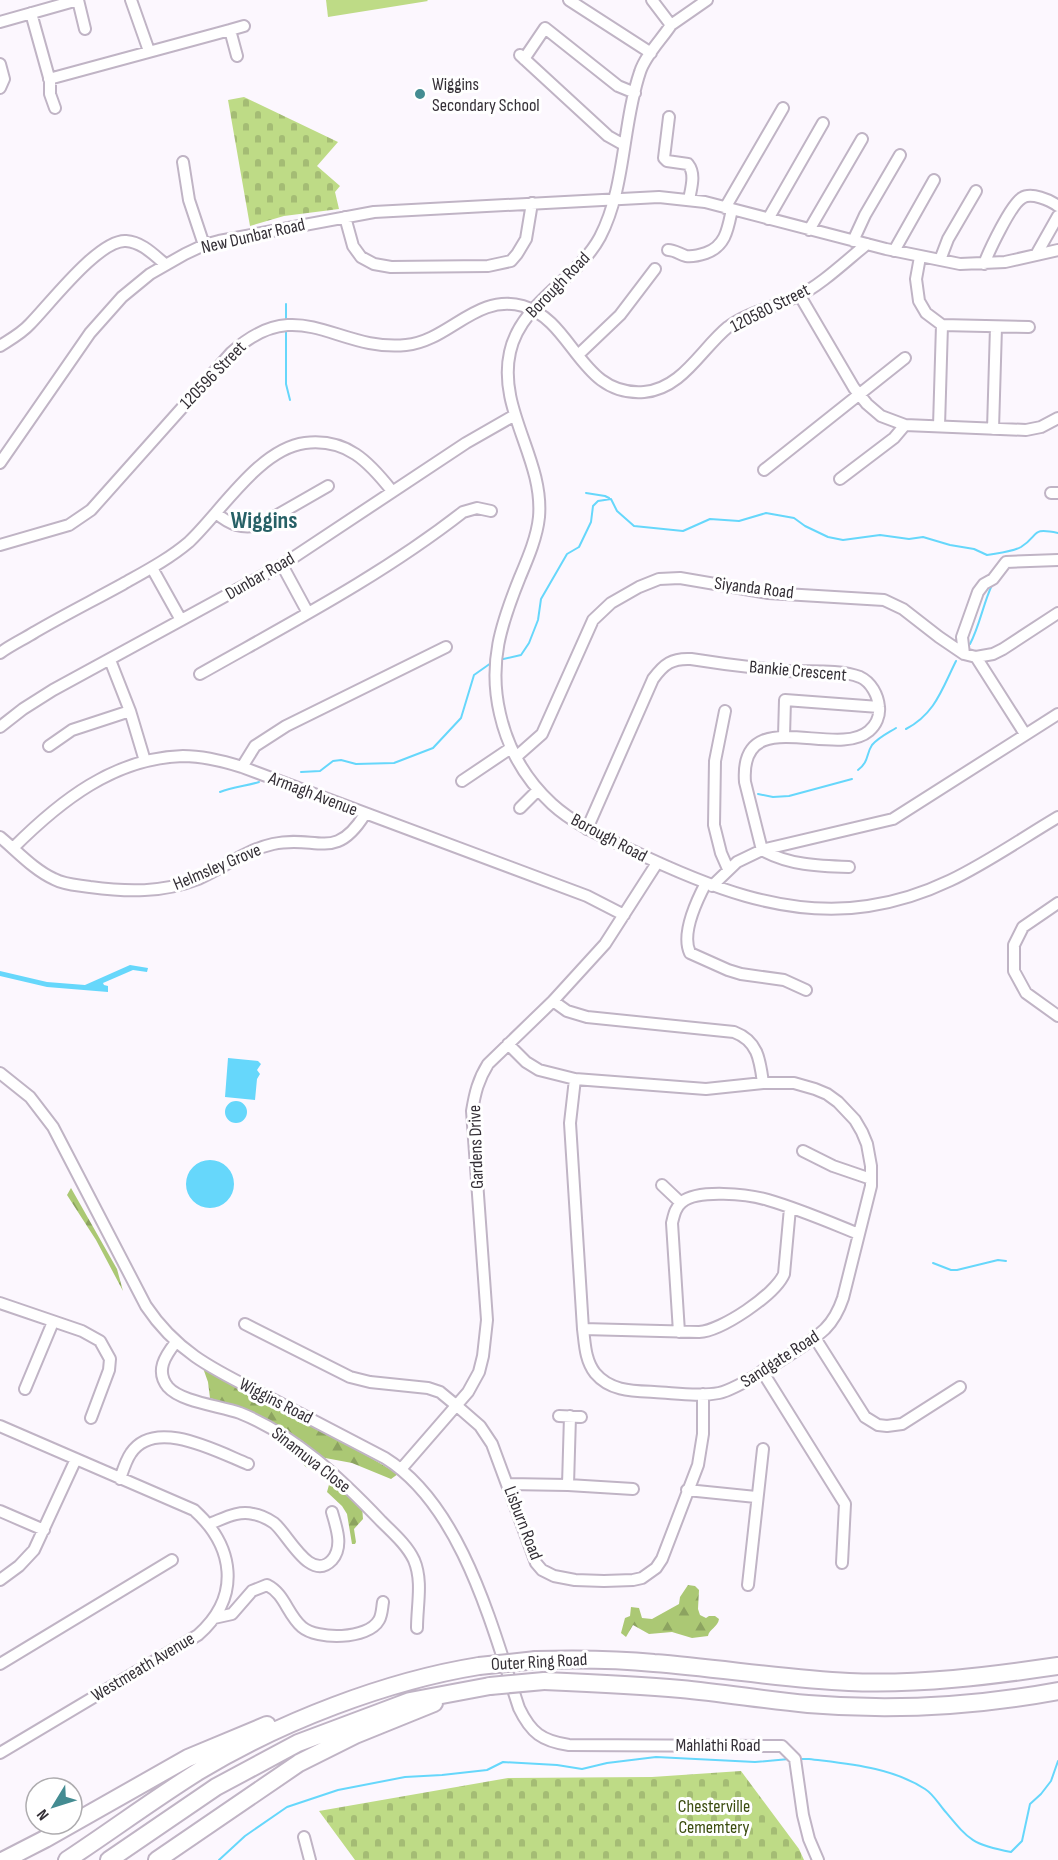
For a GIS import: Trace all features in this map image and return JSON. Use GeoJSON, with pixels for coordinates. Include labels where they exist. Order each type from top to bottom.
{"type":"FeatureCollection","features":[{"type":"Feature","properties":{"kind":"highway","name":"Outer Ring Road"},"geometry":{"type":"LineString","coordinates":[[67,1860],[198,1772],[233,1752],[359,1697],[438,1672],[536,1660],[622,1660],[849,1682],[964,1678],[1058,1666]]}},
{"type":"Feature","properties":{"kind":"highway","name":"Outer Ring Road"},"geometry":{"type":"LineString","coordinates":[[109,1860],[216,1787],[297,1743],[410,1701],[490,1686],[544,1681],[682,1689],[809,1704],[897,1706],[972,1702],[1058,1690]]}},
{"type":"Feature","properties":{"kind":"highway"},"geometry":{"type":"LineString","coordinates":[[157,1860],[299,1763],[355,1735],[457,1692]]}},
{"type":"Feature","properties":{"kind":"highway"},"geometry":{"type":"LineString","coordinates":[[4,1860],[188,1758],[317,1705],[359,1697]]}},
{"type":"Feature","properties":{"kind":"highway"},"geometry":{"type":"LineString","coordinates":[[22,1860],[127,1793]]}},
{"type":"Feature","properties":{"kind":"highway"},"geometry":{"type":"LineString","coordinates":[[168,1860],[198,1833]]}},
{"type":"Feature","properties":{"kind":"street"},"geometry":{"type":"LineString","coordinates":[[0,22],[31,13],[48,4],[78,0],[85,29]]}},
{"type":"Feature","properties":{"kind":"street"},"geometry":{"type":"LineString","coordinates":[[131,0],[149,51]]}},
{"type":"Feature","properties":{"kind":"street"},"geometry":{"type":"LineString","coordinates":[[652,0],[671,25],[707,0]]}},
{"type":"Feature","properties":{"kind":"street"},"geometry":{"type":"LineString","coordinates":[[571,1],[651,54]]}},
{"type":"Feature","properties":{"kind":"street"},"geometry":{"type":"LineString","coordinates":[[31,13],[55,108]]}},
{"type":"Feature","properties":{"kind":"street","name":"Borough Road"},"geometry":{"type":"LineString","coordinates":[[671,25],[640,70],[614,198],[603,231],[592,250],[570,276],[521,324],[510,350],[507,376],[514,415],[536,478],[539,516],[534,541],[506,611],[498,644],[495,671],[497,699],[513,753],[538,790],[555,807],[588,829],[709,885],[743,897],[790,906],[865,907],[906,898],[945,885],[979,867],[1058,817]]}},
{"type":"Feature","properties":{"kind":"street"},"geometry":{"type":"LineString","coordinates":[[49,78],[244,26]]}},
{"type":"Feature","properties":{"kind":"street"},"geometry":{"type":"LineString","coordinates":[[624,145],[608,136],[522,57],[546,28],[618,87],[635,93]]}},
{"type":"Feature","properties":{"kind":"street"},"geometry":{"type":"LineString","coordinates":[[230,30],[237,56]]}},
{"type":"Feature","properties":{"kind":"street"},"geometry":{"type":"LineString","coordinates":[[0,64],[4,79],[0,88]]}},
{"type":"Feature","properties":{"kind":"street"},"geometry":{"type":"LineString","coordinates":[[668,250],[685,256],[695,255],[711,250],[724,238],[729,208],[783,108]]}},
{"type":"Feature","properties":{"kind":"street"},"geometry":{"type":"LineString","coordinates":[[669,117],[664,156],[667,160],[690,166],[693,181],[689,200]]}},
{"type":"Feature","properties":{"kind":"street"},"geometry":{"type":"LineString","coordinates":[[768,219],[823,123]]}},
{"type":"Feature","properties":{"kind":"street"},"geometry":{"type":"LineString","coordinates":[[809,230],[862,139]]}},
{"type":"Feature","properties":{"kind":"street"},"geometry":{"type":"LineString","coordinates":[[853,241],[865,215],[900,155]]}},
{"type":"Feature","properties":{"kind":"street"},"geometry":{"type":"LineString","coordinates":[[183,162],[189,200],[204,245]]}},
{"type":"Feature","properties":{"kind":"street"},"geometry":{"type":"LineString","coordinates":[[894,251],[934,180]]}},
{"type":"Feature","properties":{"kind":"street"},"geometry":{"type":"LineString","coordinates":[[940,260],[948,239],[976,191]]}},
{"type":"Feature","properties":{"kind":"street","name":"New Dunbar Road"},"geometry":{"type":"LineString","coordinates":[[0,463],[77,350],[106,314],[136,285],[165,264],[204,245],[345,217],[393,210],[660,196],[729,208],[894,251],[960,264],[984,264],[1058,250]]}},
{"type":"Feature","properties":{"kind":"street"},"geometry":{"type":"LineString","coordinates":[[984,264],[1000,231],[1018,201],[1023,197],[1035,196],[1058,206]]}},
{"type":"Feature","properties":{"kind":"street"},"geometry":{"type":"LineString","coordinates":[[345,217],[353,246],[361,257],[374,264],[391,267],[488,266],[511,261],[517,254],[526,239],[532,203]]}},
{"type":"Feature","properties":{"kind":"street"},"geometry":{"type":"LineString","coordinates":[[1036,255],[1058,216]]}},
{"type":"Feature","properties":{"kind":"street"},"geometry":{"type":"LineString","coordinates":[[0,346],[29,326],[89,262],[111,244],[123,240],[137,243],[165,264]]}},
{"type":"Feature","properties":{"kind":"street","name":"120580 Street"},"geometry":{"type":"LineString","coordinates":[[534,310],[553,327],[597,378],[615,387],[634,392],[654,390],[673,382],[738,320],[800,296],[867,244]]}},
{"type":"Feature","properties":{"kind":"street"},"geometry":{"type":"LineString","coordinates":[[920,257],[916,279],[919,301],[926,313],[942,325],[1029,327]]}},
{"type":"Feature","properties":{"kind":"street"},"geometry":{"type":"LineString","coordinates":[[578,355],[633,301],[655,269]]}},
{"type":"Feature","properties":{"kind":"street"},"geometry":{"type":"LineString","coordinates":[[800,296],[859,395],[881,416],[905,425],[1026,430],[1041,428],[1058,418]]}},
{"type":"Feature","properties":{"kind":"street","name":"120596 Street"},"geometry":{"type":"LineString","coordinates":[[0,545],[63,528],[91,510],[231,353],[261,331],[277,326],[297,325],[376,343],[407,345],[432,338],[478,310],[487,307],[507,304],[534,310]]}},
{"type":"Feature","properties":{"kind":"street"},"geometry":{"type":"LineString","coordinates":[[939,426],[942,325]]}},
{"type":"Feature","properties":{"kind":"street"},"geometry":{"type":"LineString","coordinates":[[993,429],[996,327]]}},
{"type":"Feature","properties":{"kind":"street"},"geometry":{"type":"LineString","coordinates":[[764,470],[905,358]]}},
{"type":"Feature","properties":{"kind":"street","name":"Dunbar Road"},"geometry":{"type":"LineString","coordinates":[[0,727],[53,690],[282,565],[466,443],[514,415]]}},
{"type":"Feature","properties":{"kind":"street"},"geometry":{"type":"LineString","coordinates":[[840,479],[894,438],[905,425]]}},
{"type":"Feature","properties":{"kind":"street"},"geometry":{"type":"LineString","coordinates":[[0,653],[152,568],[188,542],[250,476],[278,452],[305,443],[319,442],[337,446],[355,453],[369,463],[392,491]]}},
{"type":"Feature","properties":{"kind":"street"},"geometry":{"type":"LineString","coordinates":[[216,513],[232,524],[243,527],[260,525],[328,486]]}},
{"type":"Feature","properties":{"kind":"street"},"geometry":{"type":"LineString","coordinates":[[200,674],[388,565],[463,512],[477,508],[491,511]]}},
{"type":"Feature","properties":{"kind":"street"},"geometry":{"type":"LineString","coordinates":[[964,654],[962,637],[977,594],[984,584],[993,579],[1006,562],[1058,560]]}},
{"type":"Feature","properties":{"kind":"street"},"geometry":{"type":"LineString","coordinates":[[282,565],[308,613]]}},
{"type":"Feature","properties":{"kind":"street"},"geometry":{"type":"LineString","coordinates":[[152,568],[182,620]]}},
{"type":"Feature","properties":{"kind":"street","name":"Siyanda Road"},"geometry":{"type":"LineString","coordinates":[[462,781],[542,734],[593,620],[611,603],[639,586],[659,579],[680,578],[768,593],[884,600],[903,609],[964,654],[976,657]]}},
{"type":"Feature","properties":{"kind":"street"},"geometry":{"type":"LineString","coordinates":[[1025,734],[976,657],[993,654],[1003,649],[1058,613]]}},
{"type":"Feature","properties":{"kind":"street"},"geometry":{"type":"LineString","coordinates":[[242,767],[255,746],[286,726],[446,647]]}},
{"type":"Feature","properties":{"kind":"street","name":"Bankie Crescent"},"geometry":{"type":"LineString","coordinates":[[588,829],[653,679],[666,663],[679,658],[788,671],[853,675],[863,679],[871,686],[879,707]]}},
{"type":"Feature","properties":{"kind":"street"},"geometry":{"type":"LineString","coordinates":[[110,660],[130,711],[145,761]]}},
{"type":"Feature","properties":{"kind":"street"},"geometry":{"type":"LineString","coordinates":[[762,850],[745,782],[746,762],[749,755],[768,738],[784,736],[837,739],[858,737],[873,728],[877,722],[879,707],[785,700],[784,736]]}},
{"type":"Feature","properties":{"kind":"street"},"geometry":{"type":"LineString","coordinates":[[49,746],[72,729],[130,711]]}},
{"type":"Feature","properties":{"kind":"street"},"geometry":{"type":"LineString","coordinates":[[725,711],[715,760],[714,825],[721,853],[728,869]]}},
{"type":"Feature","properties":{"kind":"street"},"geometry":{"type":"LineString","coordinates":[[806,990],[784,980],[728,970],[690,953],[687,948],[689,923],[697,900],[709,885],[749,855],[762,850],[893,819],[1058,714]]}},
{"type":"Feature","properties":{"kind":"street","name":"Armagh Avenue"},"geometry":{"type":"LineString","coordinates":[[13,848],[39,822],[81,789],[113,772],[145,761],[185,756],[201,757],[242,767],[587,896],[624,915]]}},
{"type":"Feature","properties":{"kind":"street"},"geometry":{"type":"LineString","coordinates":[[520,808],[538,790]]}},
{"type":"Feature","properties":{"kind":"street","name":"Helmsley Grove"},"geometry":{"type":"LineString","coordinates":[[0,837],[44,873],[60,882],[124,891],[157,890],[199,878],[248,853],[273,844],[336,843],[351,834],[365,814]]}},
{"type":"Feature","properties":{"kind":"street"},"geometry":{"type":"LineString","coordinates":[[762,850],[804,865],[849,867]]}},
{"type":"Feature","properties":{"kind":"street","name":"Gardens Drive"},"geometry":{"type":"LineString","coordinates":[[402,1468],[468,1392],[478,1372],[486,1339],[487,1320],[472,1111],[475,1089],[488,1064],[553,1001],[605,944],[657,862]]}},
{"type":"Feature","properties":{"kind":"street"},"geometry":{"type":"LineString","coordinates":[[1058,903],[1023,927],[1014,945],[1014,971],[1026,993],[1058,1016]]}},
{"type":"Feature","properties":{"kind":"street"},"geometry":{"type":"LineString","coordinates":[[553,1001],[576,1015],[734,1032],[742,1035],[754,1044],[764,1083]]}},
{"type":"Feature","properties":{"kind":"street","name":"Sandgate Road"},"geometry":{"type":"LineString","coordinates":[[508,1044],[526,1062],[539,1070],[575,1079],[706,1089],[764,1083],[794,1083],[827,1094],[846,1110],[855,1120],[867,1144],[871,1179],[838,1312],[832,1322],[815,1338],[726,1391],[703,1394],[625,1390],[604,1382],[590,1365],[583,1329],[570,1123],[575,1079]]}},
{"type":"Feature","properties":{"kind":"street","name":"Wiggins Road"},"geometry":{"type":"LineString","coordinates":[[0,1073],[30,1098],[53,1128],[146,1306],[176,1342],[203,1363],[402,1468],[427,1494],[455,1539],[482,1598],[519,1708],[534,1731]]}},
{"type":"Feature","properties":{"kind":"street"},"geometry":{"type":"LineString","coordinates":[[803,1150],[833,1166],[871,1179]]}},
{"type":"Feature","properties":{"kind":"street"},"geometry":{"type":"LineString","coordinates":[[662,1185],[681,1203]]}},
{"type":"Feature","properties":{"kind":"street"},"geometry":{"type":"LineString","coordinates":[[679,1332],[672,1235],[674,1214],[681,1203],[697,1195],[710,1194],[765,1199],[859,1234]]}},
{"type":"Feature","properties":{"kind":"street"},"geometry":{"type":"LineString","coordinates":[[583,1329],[679,1332],[715,1329],[776,1288],[784,1274],[790,1208]]}},
{"type":"Feature","properties":{"kind":"street"},"geometry":{"type":"LineString","coordinates":[[0,1303],[93,1336],[100,1341],[110,1359],[109,1370],[91,1418]]}},
{"type":"Feature","properties":{"kind":"street"},"geometry":{"type":"LineString","coordinates":[[25,1389],[53,1322]]}},
{"type":"Feature","properties":{"kind":"street","name":"Lisburn Road"},"geometry":{"type":"LineString","coordinates":[[245,1324],[350,1377],[370,1382],[428,1388],[440,1392],[487,1434],[532,1556],[542,1570],[554,1576],[594,1581],[633,1580],[651,1573],[662,1559],[698,1466],[702,1448],[703,1394]]}},
{"type":"Feature","properties":{"kind":"street"},"geometry":{"type":"LineString","coordinates":[[815,1338],[858,1407],[871,1422],[878,1425],[897,1426],[934,1405],[960,1386]]}},
{"type":"Feature","properties":{"kind":"street","name":"Sinamuva Close"},"geometry":{"type":"LineString","coordinates":[[176,1342],[161,1367],[165,1382],[174,1393],[242,1414],[274,1430],[303,1450],[349,1488],[400,1540],[414,1560],[418,1576],[417,1628]]}},
{"type":"Feature","properties":{"kind":"street"},"geometry":{"type":"LineString","coordinates":[[762,1371],[845,1504],[842,1563]]}},
{"type":"Feature","properties":{"kind":"street"},"geometry":{"type":"LineString","coordinates":[[568,1485],[570,1416]]}},
{"type":"Feature","properties":{"kind":"street","name":"Westmeath Avenue"},"geometry":{"type":"LineString","coordinates":[[0,1426],[194,1510],[209,1524],[223,1548],[228,1570],[227,1588],[214,1618],[198,1635],[163,1658],[0,1753]]}},
{"type":"Feature","properties":{"kind":"street"},"geometry":{"type":"LineString","coordinates":[[120,1479],[132,1451],[153,1437],[166,1436],[195,1442],[248,1464]]}},
{"type":"Feature","properties":{"kind":"street"},"geometry":{"type":"LineString","coordinates":[[748,1585],[762,1449]]}},
{"type":"Feature","properties":{"kind":"street"},"geometry":{"type":"LineString","coordinates":[[0,1580],[20,1566],[34,1550],[76,1459]]}},
{"type":"Feature","properties":{"kind":"street"},"geometry":{"type":"LineString","coordinates":[[507,1484],[633,1489]]}},
{"type":"Feature","properties":{"kind":"street"},"geometry":{"type":"LineString","coordinates":[[687,1490],[756,1497]]}},
{"type":"Feature","properties":{"kind":"street"},"geometry":{"type":"LineString","coordinates":[[0,1511],[44,1530]]}},
{"type":"Feature","properties":{"kind":"street"},"geometry":{"type":"LineString","coordinates":[[209,1524],[238,1513],[252,1513],[274,1524],[305,1561],[314,1565],[323,1565],[331,1561],[339,1539],[332,1512]]}},
{"type":"Feature","properties":{"kind":"street"},"geometry":{"type":"LineString","coordinates":[[0,1664],[172,1560]]}},
{"type":"Feature","properties":{"kind":"street"},"geometry":{"type":"LineString","coordinates":[[214,1618],[232,1614],[252,1591],[267,1585],[282,1596],[297,1621],[309,1632],[320,1635],[358,1634],[368,1630],[379,1620],[384,1602]]}},
{"type":"Feature","properties":{"kind":"street","name":"Mahlathi Road"},"geometry":{"type":"LineString","coordinates":[[534,1731],[555,1743],[569,1745],[782,1746],[791,1752],[797,1766],[803,1815],[809,1839],[818,1860]]}},
{"type":"Feature","properties":{"kind":"street"},"geometry":{"type":"LineString","coordinates":[[304,1837],[310,1860]]}},
{"type":"Feature","properties":{"kind":"green space"},"geometry":{"type":"Polygon","coordinates":[[[326,0],[427,0],[428,1],[328,17],[326,0]]]}},
{"type":"Feature","properties":{"kind":"green space"},"geometry":{"type":"Polygon","coordinates":[[[244,97],[338,142],[317,166],[340,186],[335,192],[339,209],[284,216],[250,226],[228,100],[244,97]]]}},
{"type":"Feature","properties":{"kind":"green space"},"geometry":{"type":"Polygon","coordinates":[[[71,1188],[117,1269],[123,1291],[96,1240],[67,1195],[71,1188]]]}},
{"type":"Feature","properties":{"kind":"green space"},"geometry":{"type":"Polygon","coordinates":[[[203,1368],[398,1474],[391,1479],[352,1463],[320,1457],[279,1426],[254,1413],[210,1398],[203,1368]]]}},
{"type":"Feature","properties":{"kind":"green space"},"geometry":{"type":"Polygon","coordinates":[[[303,1457],[349,1492],[362,1506],[363,1519],[354,1529],[355,1544],[352,1544],[347,1514],[327,1492],[330,1481],[318,1471],[306,1467],[299,1460],[303,1457]]]}},
{"type":"Feature","properties":{"kind":"green space"},"geometry":{"type":"Polygon","coordinates":[[[688,1585],[695,1586],[699,1590],[700,1615],[706,1618],[715,1616],[719,1619],[708,1636],[692,1638],[672,1632],[649,1634],[633,1625],[626,1637],[621,1633],[625,1618],[630,1616],[631,1607],[639,1608],[642,1618],[652,1619],[679,1604],[680,1597],[688,1585]]]}},
{"type":"Feature","properties":{"kind":"green space","name":"Chesterville Cememtery"},"geometry":{"type":"Polygon","coordinates":[[[741,1771],[799,1849],[804,1860],[355,1860],[319,1811],[508,1778],[652,1777],[741,1771]]]}},
{"type":"Feature","properties":{"kind":"water"},"geometry":{"type":"Polygon","coordinates":[[[130,965],[148,968],[147,972],[133,970],[103,983],[108,986],[108,992],[47,987],[0,976],[0,971],[47,982],[85,985],[130,965]]]}},
{"type":"Feature","properties":{"kind":"water"},"geometry":{"type":"Polygon","coordinates":[[[228,1058],[258,1061],[261,1064],[257,1070],[260,1074],[257,1079],[255,1100],[225,1097],[228,1058]]]}},
{"type":"Feature","properties":{"kind":"water"},"geometry":{"type":"Polygon","coordinates":[[[236,1101],[244,1104],[247,1112],[244,1120],[236,1123],[228,1120],[225,1112],[228,1104],[236,1101]]]}},
{"type":"Feature","properties":{"kind":"water"},"geometry":{"type":"Polygon","coordinates":[[[210,1160],[227,1167],[234,1184],[227,1201],[210,1208],[193,1201],[186,1184],[193,1167],[210,1160]]]}},
{"type":"Feature","properties":{"kind":"waterway"},"geometry":{"type":"LineString","coordinates":[[286,304],[286,322]]}},
{"type":"Feature","properties":{"kind":"waterway"},"geometry":{"type":"LineString","coordinates":[[286,331],[286,384],[290,400]]}},
{"type":"Feature","properties":{"kind":"waterway"},"geometry":{"type":"LineString","coordinates":[[586,493],[609,498]]}},
{"type":"Feature","properties":{"kind":"waterway"},"geometry":{"type":"LineString","coordinates":[[499,660],[521,655],[529,643],[538,620],[541,599],[567,554],[579,547],[591,522],[593,506],[598,501],[611,499],[617,511],[634,526],[683,531],[710,519],[739,521],[766,513],[794,518],[828,537],[843,540],[880,535],[909,539],[923,537],[974,549],[987,555],[1017,549],[1039,532],[1058,533]]}},
{"type":"Feature","properties":{"kind":"waterway"},"geometry":{"type":"LineString","coordinates":[[970,644],[992,585]]}},
{"type":"Feature","properties":{"kind":"waterway"},"geometry":{"type":"LineString","coordinates":[[906,729],[924,716],[937,700],[956,661]]}},
{"type":"Feature","properties":{"kind":"waterway"},"geometry":{"type":"LineString","coordinates":[[301,772],[320,771],[333,761],[341,760],[356,764],[394,763],[433,748],[461,718],[474,675],[491,663]]}},
{"type":"Feature","properties":{"kind":"waterway"},"geometry":{"type":"LineString","coordinates":[[858,770],[864,764],[872,745],[896,728]]}},
{"type":"Feature","properties":{"kind":"waterway"},"geometry":{"type":"LineString","coordinates":[[758,794],[773,797],[789,796],[852,779]]}},
{"type":"Feature","properties":{"kind":"waterway"},"geometry":{"type":"LineString","coordinates":[[220,792],[259,782]]}},
{"type":"Feature","properties":{"kind":"waterway"},"geometry":{"type":"LineString","coordinates":[[933,1263],[957,1270],[998,1260],[1006,1261]]}},
{"type":"Feature","properties":{"kind":"waterway"},"geometry":{"type":"LineString","coordinates":[[219,1860],[245,1836],[287,1807],[338,1790],[405,1777],[487,1770],[503,1762],[582,1769],[607,1763],[656,1757],[755,1762],[789,1759]]}},
{"type":"Feature","properties":{"kind":"waterway"},"geometry":{"type":"LineString","coordinates":[[798,1759],[884,1771],[912,1782],[930,1793],[972,1840],[988,1847],[1011,1852],[1022,1841],[1030,1804],[1051,1781],[1058,1761]]}},
{"type":"Feature","properties":{"kind":"place","name":"Wiggins Secondary School"},"geometry":{"type":"Point","coordinates":[420,94]}},
{"type":"Feature","properties":{"kind":"district","name":"Wiggins"},"geometry":{"type":"Point","coordinates":[264,520]}}]}
